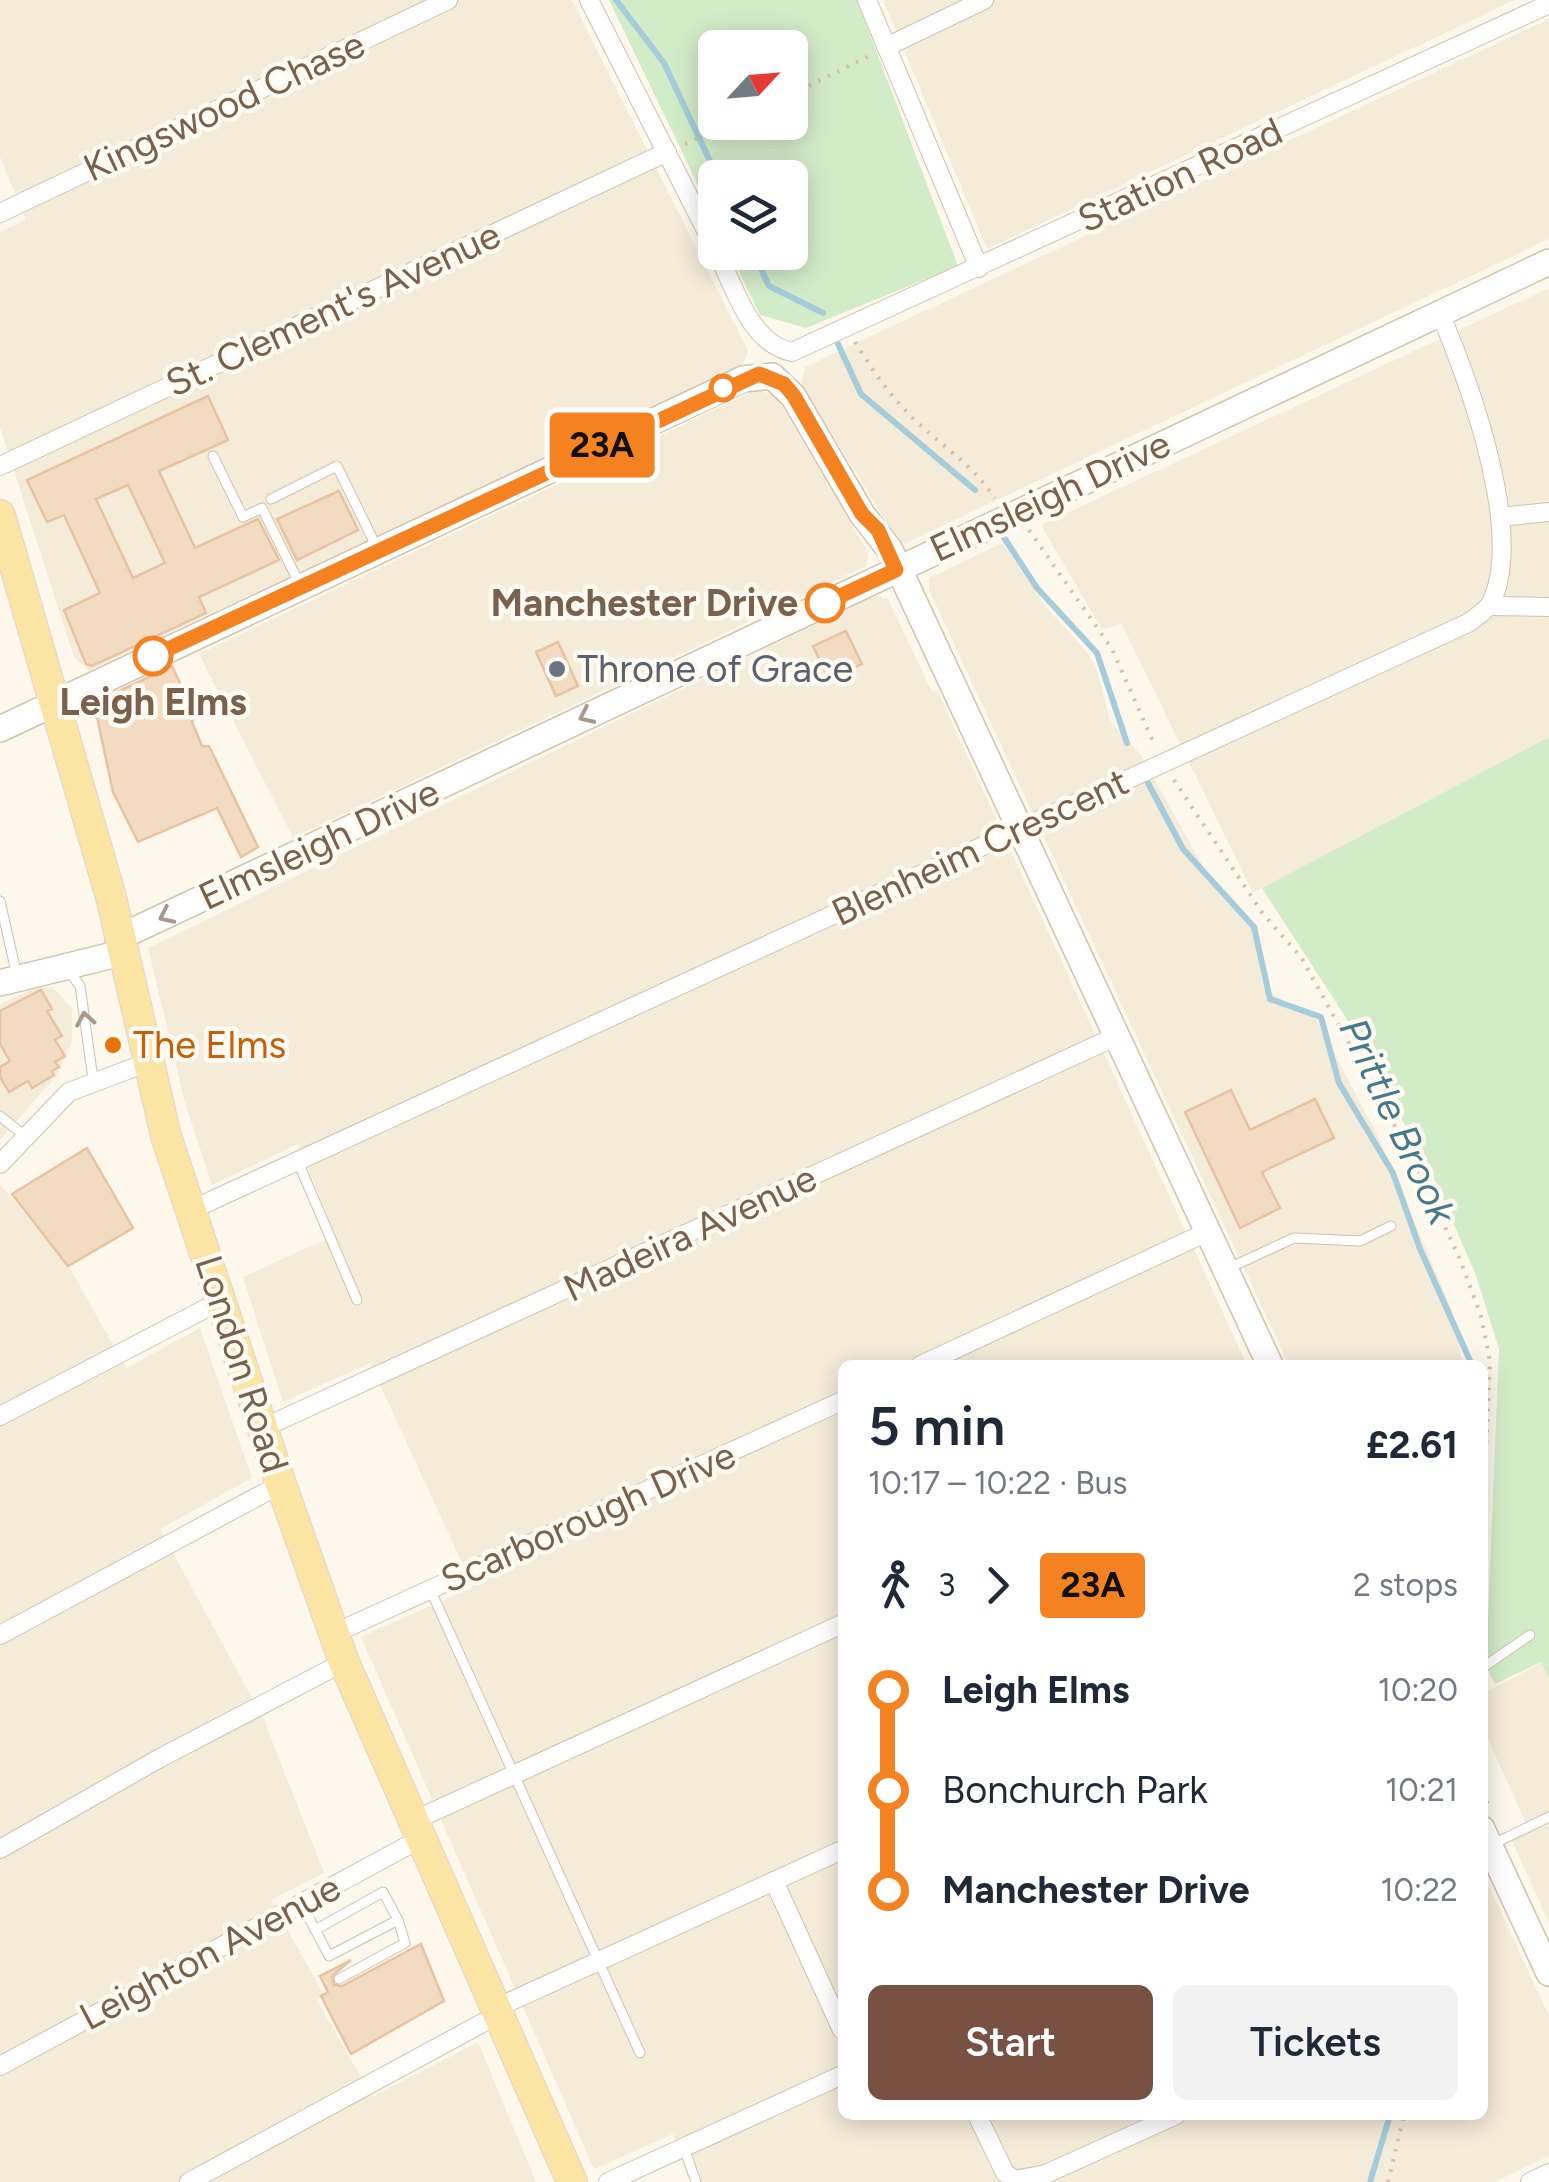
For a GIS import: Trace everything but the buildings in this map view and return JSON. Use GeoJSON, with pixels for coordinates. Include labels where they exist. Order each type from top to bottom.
{"type":"FeatureCollection","features":[{"type":"Feature","properties":{"kind":"main road","name":"London Road"},"geometry":{"type":"LineString","coordinates":[[0,515],[56,700],[120,945],[146,1063],[281,1484],[338,1648],[572,2182]]}},
{"type":"Feature","properties":{"kind":"street","name":"Kingswood Chase"},"geometry":{"type":"LineString","coordinates":[[0,212],[448,0]]}},
{"type":"Feature","properties":{"kind":"street"},"geometry":{"type":"LineString","coordinates":[[589,0],[673,149],[698,208]]}},
{"type":"Feature","properties":{"kind":"street"},"geometry":{"type":"LineString","coordinates":[[866,0],[883,49],[979,268]]}},
{"type":"Feature","properties":{"kind":"street"},"geometry":{"type":"LineString","coordinates":[[883,49],[984,0]]}},
{"type":"Feature","properties":{"kind":"street","name":"Station Road"},"geometry":{"type":"LineString","coordinates":[[727,270],[762,336],[776,349],[792,352],[1549,4]]}},
{"type":"Feature","properties":{"kind":"street","name":"St. Clement's Avenue"},"geometry":{"type":"LineString","coordinates":[[0,466],[673,149]]}},
{"type":"Feature","properties":{"kind":"street","name":"Elmsleigh Drive"},"geometry":{"type":"LineString","coordinates":[[9,980],[120,945],[1005,517],[1549,262]]}},
{"type":"Feature","properties":{"kind":"street"},"geometry":{"type":"LineString","coordinates":[[1440,313],[1484,428],[1500,517],[1496,584],[1490,606],[1549,608]]}},
{"type":"Feature","properties":{"kind":"street"},"geometry":{"type":"LineString","coordinates":[[0,729],[742,379],[759,374],[784,384],[862,514],[878,530],[1268,1360]]}},
{"type":"Feature","properties":{"kind":"street"},"geometry":{"type":"LineString","coordinates":[[1500,517],[1549,512]]}},
{"type":"Feature","properties":{"kind":"street","name":"Blenheim Crescent"},"geometry":{"type":"LineString","coordinates":[[191,1210],[1468,623],[1490,606]]}},
{"type":"Feature","properties":{"kind":"street","name":"Madeira Avenue"},"geometry":{"type":"LineString","coordinates":[[263,1428],[1118,1036]]}},
{"type":"Feature","properties":{"kind":"street"},"geometry":{"type":"LineString","coordinates":[[0,1164],[48,1109],[93,1079],[146,1063]]}},
{"type":"Feature","properties":{"kind":"street"},"geometry":{"type":"LineString","coordinates":[[932,1360],[1205,1233]]}},
{"type":"Feature","properties":{"kind":"street"},"geometry":{"type":"LineString","coordinates":[[0,1416],[222,1300]]}},
{"type":"Feature","properties":{"kind":"street","name":"Scarborough Drive"},"geometry":{"type":"LineString","coordinates":[[0,1850],[160,1758],[430,1589],[838,1404]]}},
{"type":"Feature","properties":{"kind":"street"},"geometry":{"type":"LineString","coordinates":[[0,1634],[281,1484]]}},
{"type":"Feature","properties":{"kind":"street","name":"Leighton Avenue"},"geometry":{"type":"LineString","coordinates":[[0,2066],[301,1903],[416,1830],[514,1775],[838,1626]]}},
{"type":"Feature","properties":{"kind":"street"},"geometry":{"type":"LineString","coordinates":[[1488,1841],[1549,1973]]}},
{"type":"Feature","properties":{"kind":"street"},"geometry":{"type":"LineString","coordinates":[[189,2182],[498,2011],[838,1852]]}},
{"type":"Feature","properties":{"kind":"street"},"geometry":{"type":"LineString","coordinates":[[774,1882],[838,2021]]}},
{"type":"Feature","properties":{"kind":"street"},"geometry":{"type":"LineString","coordinates":[[608,2182],[838,2077]]}},
{"type":"Feature","properties":{"kind":"street"},"geometry":{"type":"LineString","coordinates":[[979,2120],[1005,2173],[1015,2180],[1046,2174],[1165,2120]]}},
{"type":"Feature","properties":{"kind":"lane"},"geometry":{"type":"LineString","coordinates":[[213,456],[243,517],[262,508],[302,588]]}},
{"type":"Feature","properties":{"kind":"lane"},"geometry":{"type":"LineString","coordinates":[[271,498],[337,466],[379,551]]}},
{"type":"Feature","properties":{"kind":"lane"},"geometry":{"type":"LineString","coordinates":[[0,901],[9,980]]}},
{"type":"Feature","properties":{"kind":"lane"},"geometry":{"type":"LineString","coordinates":[[65,964],[80,986],[93,1079]]}},
{"type":"Feature","properties":{"kind":"lane"},"geometry":{"type":"LineString","coordinates":[[0,1116],[25,1136]]}},
{"type":"Feature","properties":{"kind":"lane"},"geometry":{"type":"LineString","coordinates":[[298,1162],[357,1300]]}},
{"type":"Feature","properties":{"kind":"lane"},"geometry":{"type":"LineString","coordinates":[[1224,1270],[1294,1238],[1360,1241],[1392,1226]]}},
{"type":"Feature","properties":{"kind":"lane"},"geometry":{"type":"LineString","coordinates":[[430,1589],[640,2054]]}},
{"type":"Feature","properties":{"kind":"lane"},"geometry":{"type":"LineString","coordinates":[[1488,1664],[1530,1635]]}},
{"type":"Feature","properties":{"kind":"lane"},"geometry":{"type":"LineString","coordinates":[[1488,1836],[1549,1817]]}},
{"type":"Feature","properties":{"kind":"lane"},"geometry":{"type":"LineString","coordinates":[[315,1930],[383,1892],[398,1920],[404,1943],[339,1979]]}},
{"type":"Feature","properties":{"kind":"lane"},"geometry":{"type":"LineString","coordinates":[[301,1903],[329,1956],[398,1920]]}},
{"type":"Feature","properties":{"kind":"lane"},"geometry":{"type":"LineString","coordinates":[[684,2148],[696,2182]]}},
{"type":"Feature","properties":{"kind":"path"},"geometry":{"type":"LineString","coordinates":[[808,85],[883,49]]}},
{"type":"Feature","properties":{"kind":"path"},"geometry":{"type":"LineString","coordinates":[[673,149],[698,138]]}},
{"type":"Feature","properties":{"kind":"path"},"geometry":{"type":"LineString","coordinates":[[847,329],[876,376],[917,422],[965,460],[1012,532],[1026,526],[1112,649],[1162,763],[1264,914],[1300,957],[1416,1164],[1459,1257],[1481,1316],[1490,1361],[1488,1407]]}},
{"type":"Feature","properties":{"kind":"path"},"geometry":{"type":"LineString","coordinates":[[1388,2182],[1403,2120]]}},
{"type":"Feature","properties":{"kind":"shaded area"},"geometry":{"type":"Polygon","coordinates":[[[0,0],[572,0],[698,251],[698,270],[707,270],[748,351],[743,364],[89,671],[74,657],[0,427],[0,232],[26,220],[0,157],[0,0]]]}},
{"type":"Feature","properties":{"kind":"shaded area"},"geometry":{"type":"Polygon","coordinates":[[[883,0],[1515,0],[987,249],[883,0]]]}},
{"type":"Feature","properties":{"kind":"shaded area"},"geometry":{"type":"Polygon","coordinates":[[[1549,19],[1549,239],[904,544],[899,542],[801,384],[805,367],[1549,19]]]}},
{"type":"Feature","properties":{"kind":"shaded area"},"geometry":{"type":"Polygon","coordinates":[[[1549,288],[1549,737],[1253,893],[1121,623],[1102,630],[1041,525],[1549,288]]]}},
{"type":"Feature","properties":{"kind":"shaded area"},"geometry":{"type":"Polygon","coordinates":[[[756,390],[775,395],[869,554],[866,566],[293,838],[199,654],[756,390]]]}},
{"type":"Feature","properties":{"kind":"shaded area"},"geometry":{"type":"Polygon","coordinates":[[[1003,543],[1046,607],[1086,651],[1097,670],[1110,721],[1141,755],[1210,879],[1253,930],[1262,981],[1268,991],[1316,1019],[1381,1142],[1453,1313],[1462,1360],[1287,1360],[929,590],[929,578],[1003,543]]]}},
{"type":"Feature","properties":{"kind":"shaded area"},"geometry":{"type":"Polygon","coordinates":[[[876,595],[888,599],[932,692],[937,690],[1245,1360],[838,1360],[838,2120],[1488,2120],[1490,1888],[1549,2016],[1549,2156],[1495,2182],[691,2182],[673,2134],[594,2169],[361,1637],[473,1587],[370,1363],[283,1402],[243,1277],[335,1235],[298,1144],[212,1185],[185,1103],[148,948],[876,595]]]}},
{"type":"Feature","properties":{"kind":"shaded area"},"geometry":{"type":"Polygon","coordinates":[[[39,986],[54,988],[72,1009],[72,1041],[58,1074],[0,1140],[0,1004],[39,986]]]}},
{"type":"Feature","properties":{"kind":"shaded area"},"geometry":{"type":"Polygon","coordinates":[[[0,1184],[71,1270],[126,1368],[200,1328],[252,1478],[160,1529],[264,1720],[324,1873],[271,1900],[324,1995],[317,2000],[372,2097],[478,2042],[536,2182],[0,2182],[0,1184]]]}},
{"type":"Feature","properties":{"kind":"shaded area"},"geometry":{"type":"Polygon","coordinates":[[[1542,1662],[1549,1678],[1549,1923],[1511,1839],[1529,1830],[1488,1739],[1488,1691],[1542,1662]]]}},
{"type":"Feature","properties":{"kind":"green space"},"geometry":{"type":"Polygon","coordinates":[[[609,0],[857,0],[958,266],[806,328],[760,315],[738,270],[808,270],[808,160],[698,160],[698,186],[609,0]]]}},
{"type":"Feature","properties":{"kind":"green space"},"geometry":{"type":"Polygon","coordinates":[[[1549,737],[1549,1678],[1541,1662],[1495,1684],[1488,1670],[1499,1349],[1475,1273],[1433,1176],[1346,1018],[1262,888],[1549,737]]]}},
{"type":"Feature","properties":{"kind":"waterway","name":"Prittle Brook"},"geometry":{"type":"LineString","coordinates":[[616,0],[664,63],[710,160]]}},
{"type":"Feature","properties":{"kind":"waterway","name":"Prittle Brook"},"geometry":{"type":"LineString","coordinates":[[761,270],[769,286],[823,313]]}},
{"type":"Feature","properties":{"kind":"waterway","name":"Prittle Brook"},"geometry":{"type":"LineString","coordinates":[[838,344],[861,394],[975,490]]}},
{"type":"Feature","properties":{"kind":"waterway","name":"Prittle Brook"},"geometry":{"type":"LineString","coordinates":[[1003,536],[1037,588],[1097,653],[1127,743]]}},
{"type":"Feature","properties":{"kind":"waterway","name":"Prittle Brook"},"geometry":{"type":"LineString","coordinates":[[1148,783],[1183,849],[1254,927],[1270,999],[1321,1017],[1339,1083],[1393,1173],[1420,1249],[1470,1360]]}},
{"type":"Feature","properties":{"kind":"waterway","name":"Prittle Brook"},"geometry":{"type":"LineString","coordinates":[[1370,2182],[1389,2120]]}},
{"type":"Feature","properties":{"kind":"bus line","name":"23A"},"geometry":{"type":"LineString","coordinates":[[153,656],[759,374],[772,376],[794,396],[862,514],[890,550],[896,570],[825,603]]}},
{"type":"Feature","properties":{"kind":"place","name":"Manchester Drive"},"geometry":{"type":"Point","coordinates":[825,603]}},
{"type":"Feature","properties":{"kind":"place","name":"Leigh Elms"},"geometry":{"type":"Point","coordinates":[153,656]}},
{"type":"Feature","properties":{"kind":"place","name":"Throne of Grace"},"geometry":{"type":"Point","coordinates":[557,669]}},
{"type":"Feature","properties":{"kind":"place","name":"The Elms"},"geometry":{"type":"Point","coordinates":[113,1045]}}]}
